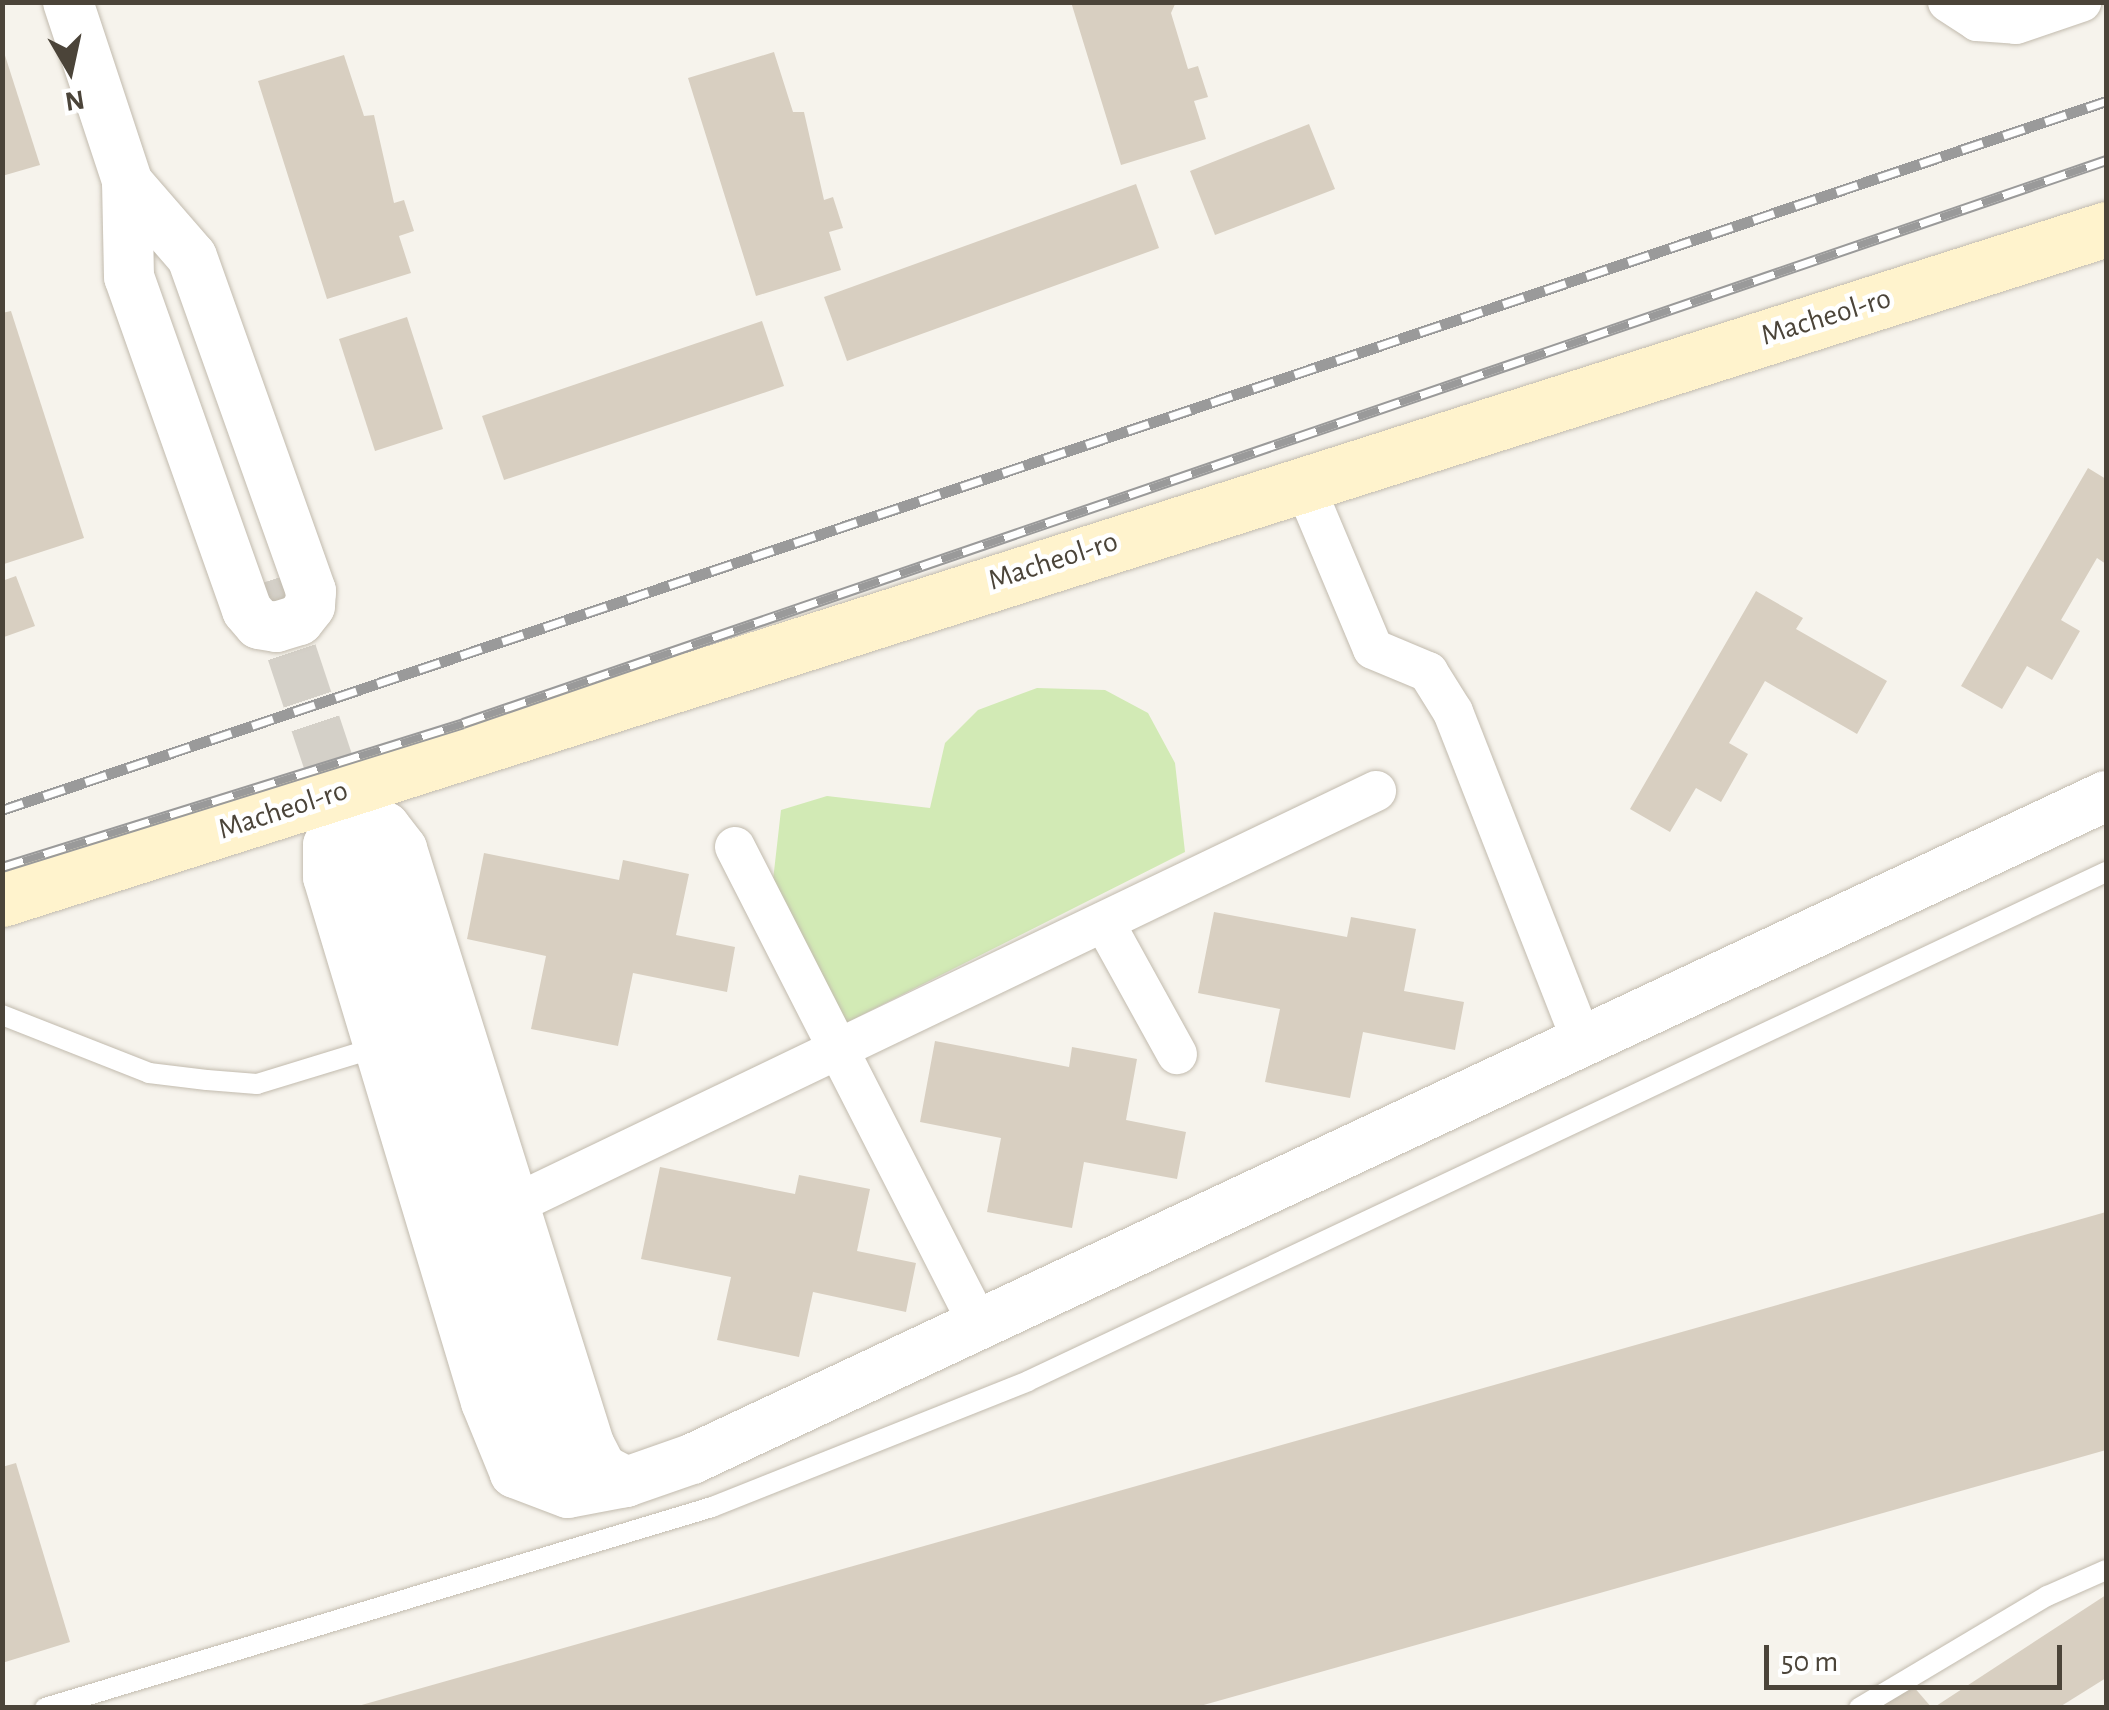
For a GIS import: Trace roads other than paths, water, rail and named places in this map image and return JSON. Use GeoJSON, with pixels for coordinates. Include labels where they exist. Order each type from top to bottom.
{"type":"FeatureCollection","features":[{"type":"Feature","properties":{"kind":"main road","name":"Macheol-ro"},"geometry":{"type":"LineString","coordinates":[[2,899],[348,829],[1302,480],[2106,229]]}},
{"type":"Feature","properties":{"kind":"street"},"geometry":{"type":"LineString","coordinates":[[68,2],[127,182],[268,581]]}},
{"type":"Feature","properties":{"kind":"street"},"geometry":{"type":"LineString","coordinates":[[1948,2],[1978,21],[2016,24],[2081,2]]}},
{"type":"Feature","properties":{"kind":"street"},"geometry":{"type":"LineString","coordinates":[[127,182],[192,257],[310,590],[310,606],[299,620],[276,628],[259,624],[247,610],[128,276],[127,182]]}},
{"type":"Feature","properties":{"kind":"street"},"geometry":{"type":"LineString","coordinates":[[1302,480],[1372,649],[1428,672],[1453,712],[1583,1043]]}},
{"type":"Feature","properties":{"kind":"street"},"geometry":{"type":"LineString","coordinates":[[474,1222],[1376,791]]}},
{"type":"Feature","properties":{"kind":"street"},"geometry":{"type":"LineString","coordinates":[[626,1482],[602,1469],[474,1222],[380,1046],[328,877],[328,845],[348,829],[385,827],[402,850],[474,1222],[515,1473],[568,1493],[626,1482],[980,1327],[2106,796]]}},
{"type":"Feature","properties":{"kind":"street"},"geometry":{"type":"LineString","coordinates":[[735,847],[835,1052],[980,1327]]}},
{"type":"Feature","properties":{"kind":"street"},"geometry":{"type":"LineString","coordinates":[[1104,922],[1177,1054]]}},
{"type":"Feature","properties":{"kind":"lane"},"geometry":{"type":"LineString","coordinates":[[46,1708],[694,1513],[1028,1380],[2106,872]]}},
{"type":"Feature","properties":{"kind":"lane"},"geometry":{"type":"LineString","coordinates":[[2,1015],[149,1073],[257,1084],[380,1046]]}},
{"type":"Feature","properties":{"kind":"lane"},"geometry":{"type":"LineString","coordinates":[[1859,1708],[2047,1596],[2106,1570]]}},
{"type":"Feature","properties":{"kind":"tunnel"},"geometry":{"type":"LineString","coordinates":[[268,581],[350,828]]}},
{"type":"Feature","properties":{"kind":"railway"},"geometry":{"type":"LineString","coordinates":[[2,810],[2106,101]]}},
{"type":"Feature","properties":{"kind":"railway"},"geometry":{"type":"LineString","coordinates":[[2,867],[463,723],[2106,160]]}}]}
